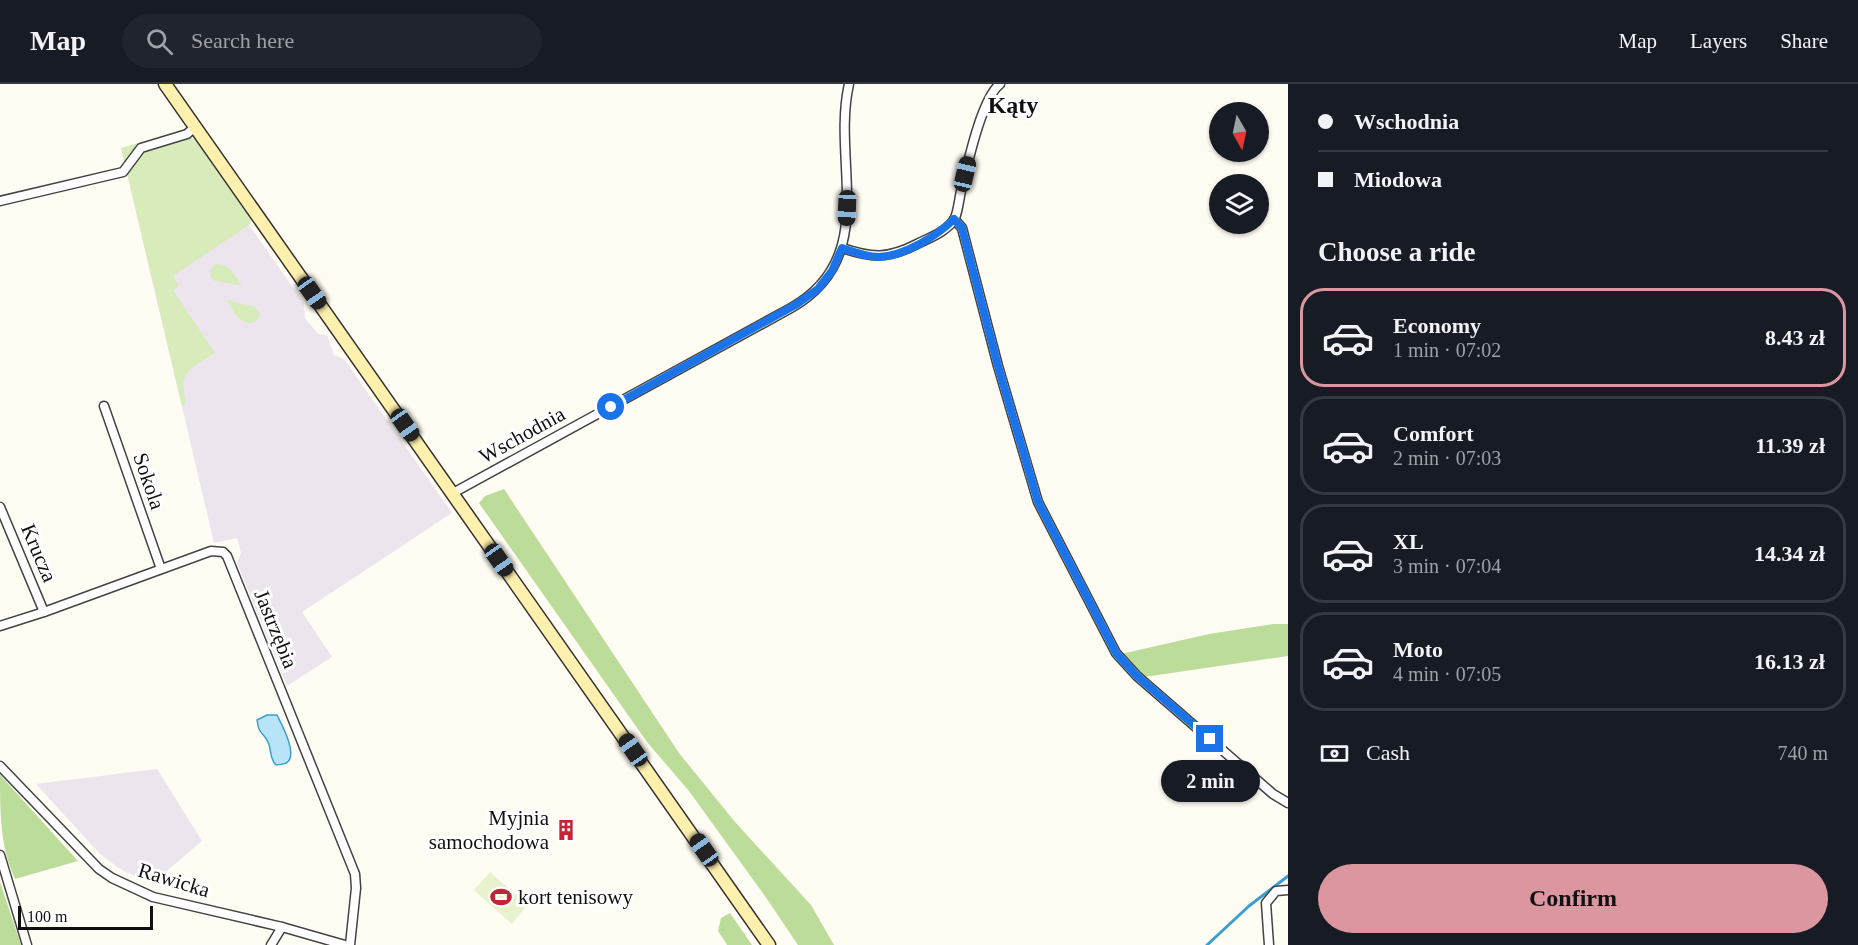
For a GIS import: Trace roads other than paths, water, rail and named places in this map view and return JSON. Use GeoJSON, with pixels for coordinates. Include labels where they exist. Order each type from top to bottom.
{"type":"FeatureCollection","features":[{"type":"Feature","properties":{"kind":"main road"},"geometry":{"type":"LineString","coordinates":[[165,84],[769,945]]}},
{"type":"Feature","properties":{"kind":"street","name":"Wschodnia"},"geometry":{"type":"LineString","coordinates":[[453,493],[797,304],[818,289],[832,271],[842,248],[846,227],[845,124],[849,84]]}},
{"type":"Feature","properties":{"kind":"street"},"geometry":{"type":"LineString","coordinates":[[842,248],[870,256],[891,255],[942,231],[954,219],[970,152],[989,97],[1000,84]]}},
{"type":"Feature","properties":{"kind":"street"},"geometry":{"type":"LineString","coordinates":[[0,201],[123,172],[141,148],[187,134],[195,127]]}},
{"type":"Feature","properties":{"kind":"street"},"geometry":{"type":"LineString","coordinates":[[954,219],[962,228],[998,366],[1038,502],[1116,653],[1137,676],[1273,795],[1288,803]]}},
{"type":"Feature","properties":{"kind":"street","name":"Sokola"},"geometry":{"type":"LineString","coordinates":[[104,406],[161,569]]}},
{"type":"Feature","properties":{"kind":"street","name":"Krucza"},"geometry":{"type":"LineString","coordinates":[[0,507],[44,612]]}},
{"type":"Feature","properties":{"kind":"street","name":"Jastrzębia"},"geometry":{"type":"LineString","coordinates":[[0,626],[211,551],[223,552],[355,874],[356,888],[350,945]]}},
{"type":"Feature","properties":{"kind":"street","name":"Rawicka"},"geometry":{"type":"LineString","coordinates":[[0,766],[99,869],[112,878],[153,897],[282,927],[345,945]]}},
{"type":"Feature","properties":{"kind":"street"},"geometry":{"type":"LineString","coordinates":[[0,855],[27,945]]}},
{"type":"Feature","properties":{"kind":"street"},"geometry":{"type":"LineString","coordinates":[[1269,945],[1266,903],[1276,891],[1288,890]]}},
{"type":"Feature","properties":{"kind":"street"},"geometry":{"type":"LineString","coordinates":[[271,945],[282,927]]}},
{"type":"Feature","properties":{"kind":"water"},"geometry":{"type":"Polygon","coordinates":[[[267,715],[277,715],[285,733],[291,754],[290,759],[285,763],[276,765],[271,757],[268,742],[259,729],[257,720],[267,715]]]}},
{"type":"Feature","properties":{"kind":"waterway"},"geometry":{"type":"LineString","coordinates":[[1207,945],[1249,906],[1288,876]]}},
{"type":"Feature","properties":{"kind":"place","name":"Myjnia samochodowa"},"geometry":{"type":"Point","coordinates":[566,830]}},
{"type":"Feature","properties":{"kind":"place","name":"kort tenisowy"},"geometry":{"type":"Point","coordinates":[501,897]}},
{"type":"Feature","properties":{"kind":"district","name":"Kąty"},"geometry":{"type":"Point","coordinates":[1013,105]}}]}
